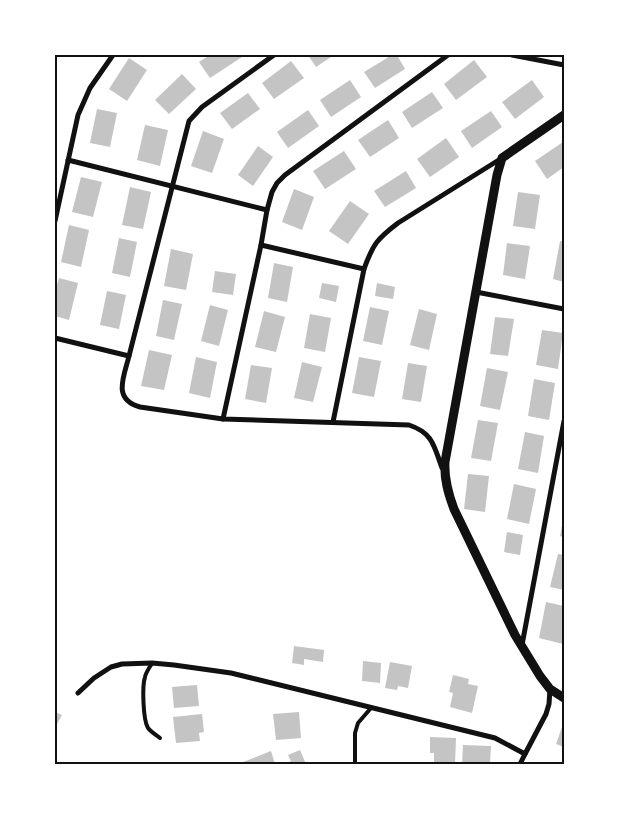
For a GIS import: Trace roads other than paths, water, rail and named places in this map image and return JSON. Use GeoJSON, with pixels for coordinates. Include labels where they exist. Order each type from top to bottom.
{"type":"FeatureCollection","features":[{"type":"Feature","properties":{"kind":"street"},"geometry":{"type":"LineString","coordinates":[[55,221],[78,116],[90,88],[113,55]]}},
{"type":"Feature","properties":{"kind":"street"},"geometry":{"type":"LineString","coordinates":[[274,55],[202,107],[189,121],[129,356],[122,394],[131,404],[140,407],[222,419],[409,425],[427,435],[432,441],[454,509],[515,635],[550,689],[564,698]]}},
{"type":"Feature","properties":{"kind":"street"},"geometry":{"type":"LineString","coordinates":[[222,419],[261,245],[267,210],[272,192],[277,183],[285,175],[448,55]]}},
{"type":"Feature","properties":{"kind":"street"},"geometry":{"type":"LineString","coordinates":[[512,55],[564,65]]}},
{"type":"Feature","properties":{"kind":"street"},"geometry":{"type":"LineString","coordinates":[[333,422],[364,269],[376,242],[398,223],[502,158],[564,115]]}},
{"type":"Feature","properties":{"kind":"street"},"geometry":{"type":"LineString","coordinates":[[444,474],[497,175],[502,158]]}},
{"type":"Feature","properties":{"kind":"street"},"geometry":{"type":"LineString","coordinates":[[68,160],[267,210]]}},
{"type":"Feature","properties":{"kind":"street"},"geometry":{"type":"LineString","coordinates":[[261,245],[364,269]]}},
{"type":"Feature","properties":{"kind":"street"},"geometry":{"type":"LineString","coordinates":[[476,292],[564,309]]}},
{"type":"Feature","properties":{"kind":"street"},"geometry":{"type":"LineString","coordinates":[[55,338],[129,356]]}},
{"type":"Feature","properties":{"kind":"street"},"geometry":{"type":"LineString","coordinates":[[522,646],[564,421]]}},
{"type":"Feature","properties":{"kind":"street"},"geometry":{"type":"LineString","coordinates":[[78,693],[111,666],[152,663],[174,665],[231,673],[482,734],[495,738],[525,754]]}},
{"type":"Feature","properties":{"kind":"street"},"geometry":{"type":"LineString","coordinates":[[520,764],[546,714],[550,689]]}},
{"type":"Feature","properties":{"kind":"lane"},"geometry":{"type":"LineString","coordinates":[[152,663],[145,676],[145,720],[152,732],[160,738]]}},
{"type":"Feature","properties":{"kind":"lane"},"geometry":{"type":"LineString","coordinates":[[355,764],[355,733],[358,723],[371,708]]}}]}
